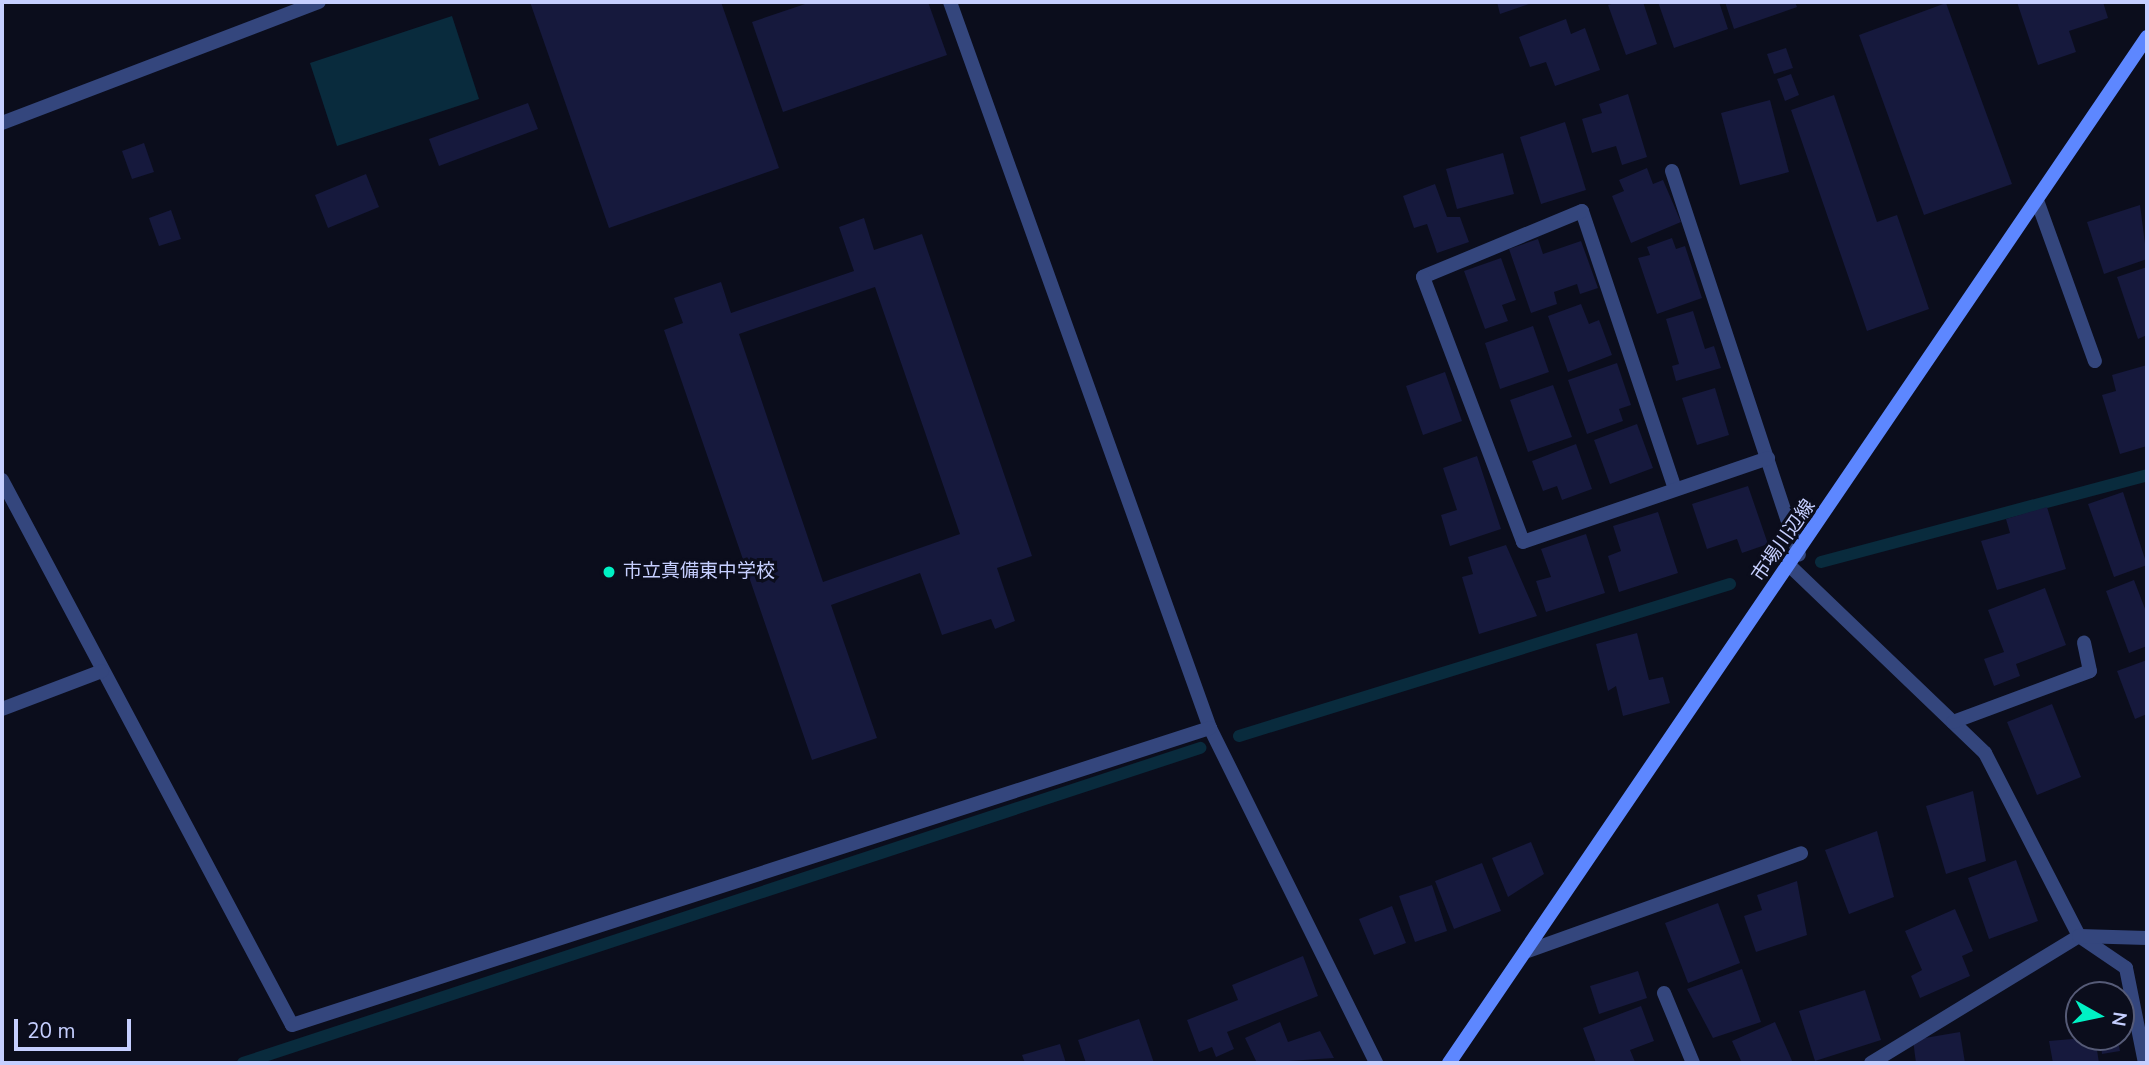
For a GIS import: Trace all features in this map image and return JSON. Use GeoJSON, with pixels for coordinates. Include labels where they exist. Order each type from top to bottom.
{"type":"FeatureCollection","features":[{"type":"Feature","properties":{"kind":"main road","name":"市場川辺線"},"geometry":{"type":"LineString","coordinates":[[1449,1063],[2038,203],[2147,37]]}},
{"type":"Feature","properties":{"kind":"street"},"geometry":{"type":"LineString","coordinates":[[2,123],[319,2]]}},
{"type":"Feature","properties":{"kind":"street"},"geometry":{"type":"LineString","coordinates":[[950,2],[1210,728],[1376,1063]]}},
{"type":"Feature","properties":{"kind":"street"},"geometry":{"type":"LineString","coordinates":[[1672,171],[1768,458],[1794,560],[1985,753],[2079,936],[2126,968],[2145,1063]]}},
{"type":"Feature","properties":{"kind":"street"},"geometry":{"type":"LineString","coordinates":[[2038,203],[2095,361]]}},
{"type":"Feature","properties":{"kind":"street"},"geometry":{"type":"LineString","coordinates":[[1675,489],[1582,211],[1423,277],[1523,542],[1768,458]]}},
{"type":"Feature","properties":{"kind":"street"},"geometry":{"type":"LineString","coordinates":[[2,480],[292,1025],[1210,728]]}},
{"type":"Feature","properties":{"kind":"street"},"geometry":{"type":"LineString","coordinates":[[1953,722],[2090,671],[2084,643]]}},
{"type":"Feature","properties":{"kind":"street"},"geometry":{"type":"LineString","coordinates":[[2,709],[102,671]]}},
{"type":"Feature","properties":{"kind":"street"},"geometry":{"type":"LineString","coordinates":[[1528,951],[1801,853]]}},
{"type":"Feature","properties":{"kind":"street"},"geometry":{"type":"LineString","coordinates":[[1871,1063],[2079,936],[2147,939]]}},
{"type":"Feature","properties":{"kind":"street"},"geometry":{"type":"LineString","coordinates":[[1664,993],[1693,1063]]}},
{"type":"Feature","properties":{"kind":"water"},"geometry":{"type":"Polygon","coordinates":[[[452,16],[479,99],[337,146],[310,63],[452,16]]]}},
{"type":"Feature","properties":{"kind":"building"},"geometry":{"type":"Polygon","coordinates":[[[530,2],[721,2],[779,168],[609,228],[530,2]]]}},
{"type":"Feature","properties":{"kind":"building"},"geometry":{"type":"Polygon","coordinates":[[[811,2],[928,2],[947,55],[783,112],[752,22],[811,2]]]}},
{"type":"Feature","properties":{"kind":"building"},"geometry":{"type":"Polygon","coordinates":[[[1497,2],[1535,2],[1500,14],[1497,2]]]}},
{"type":"Feature","properties":{"kind":"building"},"geometry":{"type":"Polygon","coordinates":[[[1618,2],[1643,2],[1657,44],[1626,55],[1608,5],[1618,2]]]}},
{"type":"Feature","properties":{"kind":"building"},"geometry":{"type":"Polygon","coordinates":[[[1658,2],[1719,2],[1728,29],[1674,48],[1658,2]]]}},
{"type":"Feature","properties":{"kind":"building"},"geometry":{"type":"Polygon","coordinates":[[[1725,2],[1795,2],[1797,7],[1734,29],[1725,2]]]}},
{"type":"Feature","properties":{"kind":"building"},"geometry":{"type":"Polygon","coordinates":[[[2017,2],[2103,2],[2108,18],[2069,31],[2076,52],[2038,65],[2017,2]]]}},
{"type":"Feature","properties":{"kind":"building"},"geometry":{"type":"Polygon","coordinates":[[[1946,3],[2012,184],[1924,215],[1859,35],[1946,3]]]}},
{"type":"Feature","properties":{"kind":"building"},"geometry":{"type":"Polygon","coordinates":[[[1566,19],[1571,34],[1585,28],[1600,70],[1555,86],[1546,62],[1530,67],[1519,37],[1566,19]]]}},
{"type":"Feature","properties":{"kind":"building"},"geometry":{"type":"Polygon","coordinates":[[[1786,48],[1793,68],[1774,74],[1767,54],[1786,48]]]}},
{"type":"Feature","properties":{"kind":"building"},"geometry":{"type":"Polygon","coordinates":[[[1791,74],[1799,95],[1785,101],[1777,79],[1791,74]]]}},
{"type":"Feature","properties":{"kind":"building"},"geometry":{"type":"Polygon","coordinates":[[[1628,94],[1647,157],[1622,165],[1616,146],[1592,153],[1582,119],[1602,113],[1599,104],[1628,94]]]}},
{"type":"Feature","properties":{"kind":"building"},"geometry":{"type":"Polygon","coordinates":[[[1834,95],[1877,222],[1897,215],[1929,309],[1867,331],[1791,110],[1834,95]]]}},
{"type":"Feature","properties":{"kind":"building"},"geometry":{"type":"Polygon","coordinates":[[[1770,100],[1789,172],[1740,185],[1721,113],[1770,100]]]}},
{"type":"Feature","properties":{"kind":"building"},"geometry":{"type":"Polygon","coordinates":[[[528,103],[538,129],[439,166],[429,139],[528,103]]]}},
{"type":"Feature","properties":{"kind":"building"},"geometry":{"type":"Polygon","coordinates":[[[1565,122],[1586,190],[1541,204],[1520,137],[1565,122]]]}},
{"type":"Feature","properties":{"kind":"building"},"geometry":{"type":"Polygon","coordinates":[[[144,143],[154,172],[132,179],[122,151],[144,143]]]}},
{"type":"Feature","properties":{"kind":"building"},"geometry":{"type":"Polygon","coordinates":[[[1503,153],[1514,194],[1457,209],[1446,169],[1503,153]]]}},
{"type":"Feature","properties":{"kind":"building"},"geometry":{"type":"Polygon","coordinates":[[[1647,168],[1653,184],[1663,180],[1681,222],[1631,243],[1612,196],[1624,191],[1619,180],[1647,168]]]}},
{"type":"Feature","properties":{"kind":"building"},"geometry":{"type":"Polygon","coordinates":[[[366,174],[379,207],[328,228],[315,195],[366,174]]]}},
{"type":"Feature","properties":{"kind":"building"},"geometry":{"type":"Polygon","coordinates":[[[1435,184],[1447,217],[1460,217],[1469,242],[1437,253],[1427,224],[1414,228],[1403,196],[1435,184]]]}},
{"type":"Feature","properties":{"kind":"building"},"geometry":{"type":"Polygon","coordinates":[[[2140,205],[2147,259],[2104,274],[2087,222],[2140,205]]]}},
{"type":"Feature","properties":{"kind":"building"},"geometry":{"type":"Polygon","coordinates":[[[171,210],[181,239],[159,246],[149,218],[171,210]]]}},
{"type":"Feature","properties":{"kind":"building"},"geometry":{"type":"Polygon","coordinates":[[[864,218],[874,250],[922,234],[1032,556],[997,568],[1015,621],[995,629],[991,619],[942,635],[920,573],[831,605],[877,738],[812,760],[664,330],[683,323],[674,298],[721,282],[731,313],[854,271],[839,227],[864,218]],[[875,287],[739,334],[823,582],[960,534],[875,287]]]}},
{"type":"Feature","properties":{"kind":"building"},"geometry":{"type":"Polygon","coordinates":[[[1672,238],[1676,249],[1685,246],[1702,298],[1657,314],[1638,258],[1650,255],[1647,247],[1672,238]]]}},
{"type":"Feature","properties":{"kind":"building"},"geometry":{"type":"Polygon","coordinates":[[[1538,239],[1543,254],[1581,241],[1598,288],[1580,294],[1577,284],[1554,292],[1557,304],[1531,313],[1509,249],[1538,239]]]}},
{"type":"Feature","properties":{"kind":"building"},"geometry":{"type":"Polygon","coordinates":[[[1501,258],[1516,300],[1502,305],[1508,321],[1485,329],[1464,271],[1501,258]]]}},
{"type":"Feature","properties":{"kind":"building"},"geometry":{"type":"Polygon","coordinates":[[[2147,267],[2147,335],[2138,339],[2117,277],[2147,267]]]}},
{"type":"Feature","properties":{"kind":"building"},"geometry":{"type":"Polygon","coordinates":[[[1581,304],[1589,324],[1599,320],[1612,355],[1568,372],[1548,316],[1581,304]]]}},
{"type":"Feature","properties":{"kind":"building"},"geometry":{"type":"Polygon","coordinates":[[[1693,311],[1705,349],[1714,346],[1721,368],[1676,381],[1672,366],[1679,364],[1666,319],[1693,311]]]}},
{"type":"Feature","properties":{"kind":"building"},"geometry":{"type":"Polygon","coordinates":[[[1533,326],[1549,372],[1500,389],[1485,343],[1533,326]]]}},
{"type":"Feature","properties":{"kind":"building"},"geometry":{"type":"Polygon","coordinates":[[[1617,363],[1631,405],[1619,409],[1623,421],[1587,434],[1568,380],[1617,363]]]}},
{"type":"Feature","properties":{"kind":"building"},"geometry":{"type":"Polygon","coordinates":[[[2147,365],[2147,446],[2120,454],[2102,395],[2116,391],[2112,375],[2147,365]]]}},
{"type":"Feature","properties":{"kind":"building"},"geometry":{"type":"Polygon","coordinates":[[[1445,372],[1462,421],[1423,435],[1406,386],[1445,372]]]}},
{"type":"Feature","properties":{"kind":"building"},"geometry":{"type":"Polygon","coordinates":[[[1553,385],[1572,437],[1528,452],[1510,400],[1553,385]]]}},
{"type":"Feature","properties":{"kind":"building"},"geometry":{"type":"Polygon","coordinates":[[[1715,388],[1729,435],[1697,445],[1682,398],[1715,388]]]}},
{"type":"Feature","properties":{"kind":"building"},"geometry":{"type":"Polygon","coordinates":[[[1637,424],[1653,468],[1610,484],[1594,440],[1637,424]]]}},
{"type":"Feature","properties":{"kind":"building"},"geometry":{"type":"Polygon","coordinates":[[[1576,444],[1592,489],[1562,500],[1557,486],[1543,491],[1532,461],[1576,444]]]}},
{"type":"Feature","properties":{"kind":"building"},"geometry":{"type":"Polygon","coordinates":[[[1477,456],[1501,529],[1450,546],[1441,515],[1457,510],[1443,468],[1477,456]]]}},
{"type":"Feature","properties":{"kind":"building"},"geometry":{"type":"Polygon","coordinates":[[[1748,486],[1768,544],[1742,553],[1737,539],[1707,549],[1692,504],[1748,486]]]}},
{"type":"Feature","properties":{"kind":"building"},"geometry":{"type":"Polygon","coordinates":[[[2123,492],[2147,565],[2114,577],[2088,504],[2123,492]]]}},
{"type":"Feature","properties":{"kind":"building"},"geometry":{"type":"Polygon","coordinates":[[[2047,507],[2066,569],[1997,590],[1981,541],[2010,533],[2006,519],[2047,507]]]}},
{"type":"Feature","properties":{"kind":"building"},"geometry":{"type":"Polygon","coordinates":[[[1658,512],[1678,573],[1619,592],[1608,556],[1621,551],[1613,526],[1658,512]]]}},
{"type":"Feature","properties":{"kind":"building"},"geometry":{"type":"Polygon","coordinates":[[[1586,534],[1605,593],[1546,612],[1536,581],[1551,577],[1541,549],[1586,534]]]}},
{"type":"Feature","properties":{"kind":"building"},"geometry":{"type":"Polygon","coordinates":[[[1506,545],[1537,616],[1479,634],[1462,577],[1473,574],[1468,557],[1506,545]]]}},
{"type":"Feature","properties":{"kind":"building"},"geometry":{"type":"Polygon","coordinates":[[[2134,580],[2147,614],[2147,646],[2129,653],[2106,591],[2134,580]]]}},
{"type":"Feature","properties":{"kind":"building"},"geometry":{"type":"Polygon","coordinates":[[[2045,588],[2066,645],[2016,664],[2020,676],[1994,686],[1984,659],[2004,652],[1988,610],[2045,588]]]}},
{"type":"Feature","properties":{"kind":"building"},"geometry":{"type":"Polygon","coordinates":[[[1637,633],[1649,680],[1663,677],[1670,703],[1623,716],[1616,686],[1608,691],[1596,644],[1637,633]]]}},
{"type":"Feature","properties":{"kind":"building"},"geometry":{"type":"Polygon","coordinates":[[[2147,660],[2147,714],[2135,719],[2117,671],[2147,660]]]}},
{"type":"Feature","properties":{"kind":"building"},"geometry":{"type":"Polygon","coordinates":[[[2052,704],[2081,777],[2037,795],[2007,722],[2052,704]]]}},
{"type":"Feature","properties":{"kind":"building"},"geometry":{"type":"Polygon","coordinates":[[[1973,791],[1986,861],[1946,874],[1926,806],[1973,791]]]}},
{"type":"Feature","properties":{"kind":"building"},"geometry":{"type":"Polygon","coordinates":[[[1877,831],[1894,897],[1849,914],[1825,850],[1877,831]]]}},
{"type":"Feature","properties":{"kind":"building"},"geometry":{"type":"Polygon","coordinates":[[[1531,842],[1544,874],[1508,897],[1492,858],[1531,842]]]}},
{"type":"Feature","properties":{"kind":"building"},"geometry":{"type":"Polygon","coordinates":[[[2016,860],[2038,921],[1989,939],[1968,878],[2016,860]]]}},
{"type":"Feature","properties":{"kind":"building"},"geometry":{"type":"Polygon","coordinates":[[[1482,863],[1501,911],[1454,929],[1435,881],[1482,863]]]}},
{"type":"Feature","properties":{"kind":"building"},"geometry":{"type":"Polygon","coordinates":[[[1797,881],[1807,935],[1756,952],[1744,916],[1762,910],[1757,895],[1797,881]]]}},
{"type":"Feature","properties":{"kind":"building"},"geometry":{"type":"Polygon","coordinates":[[[1432,885],[1447,931],[1415,942],[1399,896],[1432,885]]]}},
{"type":"Feature","properties":{"kind":"building"},"geometry":{"type":"Polygon","coordinates":[[[1718,903],[1740,963],[1688,983],[1665,923],[1718,903]]]}},
{"type":"Feature","properties":{"kind":"building"},"geometry":{"type":"Polygon","coordinates":[[[1392,906],[1406,943],[1374,955],[1359,919],[1392,906]]]}},
{"type":"Feature","properties":{"kind":"building"},"geometry":{"type":"Polygon","coordinates":[[[1955,909],[1973,951],[1962,956],[1970,976],[1920,998],[1911,976],[1922,970],[1905,931],[1955,909]]]}},
{"type":"Feature","properties":{"kind":"building"},"geometry":{"type":"Polygon","coordinates":[[[1303,956],[1318,996],[1227,1032],[1234,1049],[1216,1057],[1212,1047],[1199,1052],[1187,1020],[1238,1000],[1232,985],[1303,956]]]}},
{"type":"Feature","properties":{"kind":"building"},"geometry":{"type":"Polygon","coordinates":[[[1742,969],[1761,1022],[1713,1038],[1687,989],[1742,969]]]}},
{"type":"Feature","properties":{"kind":"building"},"geometry":{"type":"Polygon","coordinates":[[[1638,971],[1647,998],[1599,1014],[1590,986],[1638,971]]]}},
{"type":"Feature","properties":{"kind":"building"},"geometry":{"type":"Polygon","coordinates":[[[1865,990],[1881,1040],[1815,1061],[1799,1011],[1865,990]]]}},
{"type":"Feature","properties":{"kind":"building"},"geometry":{"type":"Polygon","coordinates":[[[1641,1006],[1654,1041],[1630,1050],[1635,1062],[1596,1063],[1583,1028],[1641,1006]]]}},
{"type":"Feature","properties":{"kind":"building"},"geometry":{"type":"Polygon","coordinates":[[[1139,1019],[1154,1063],[1086,1063],[1078,1040],[1139,1019]]]}},
{"type":"Feature","properties":{"kind":"building"},"geometry":{"type":"Polygon","coordinates":[[[1280,1022],[1288,1042],[1320,1031],[1334,1058],[1257,1063],[1245,1038],[1280,1022]]]}},
{"type":"Feature","properties":{"kind":"building"},"geometry":{"type":"Polygon","coordinates":[[[1775,1022],[1793,1063],[1742,1063],[1732,1041],[1775,1022]]]}},
{"type":"Feature","properties":{"kind":"building"},"geometry":{"type":"Polygon","coordinates":[[[1960,1032],[1965,1063],[1916,1063],[1913,1040],[1960,1032]]]}},
{"type":"Feature","properties":{"kind":"building"},"geometry":{"type":"Polygon","coordinates":[[[2065,1040],[2065,1051],[2097,1051],[2099,1063],[2053,1063],[2049,1041],[2065,1040]]]}},
{"type":"Feature","properties":{"kind":"building"},"geometry":{"type":"Polygon","coordinates":[[[1060,1044],[1066,1063],[1025,1063],[1022,1055],[1060,1044]]]}},
{"type":"Feature","properties":{"kind":"waterway"},"geometry":{"type":"LineString","coordinates":[[1821,562],[2147,475]]}},
{"type":"Feature","properties":{"kind":"waterway"},"geometry":{"type":"LineString","coordinates":[[1239,736],[1730,584]]}},
{"type":"Feature","properties":{"kind":"waterway"},"geometry":{"type":"LineString","coordinates":[[243,1063],[1200,748]]}},
{"type":"Feature","properties":{"kind":"place","name":"市立真備東中学校"},"geometry":{"type":"Point","coordinates":[609,572]}}]}
